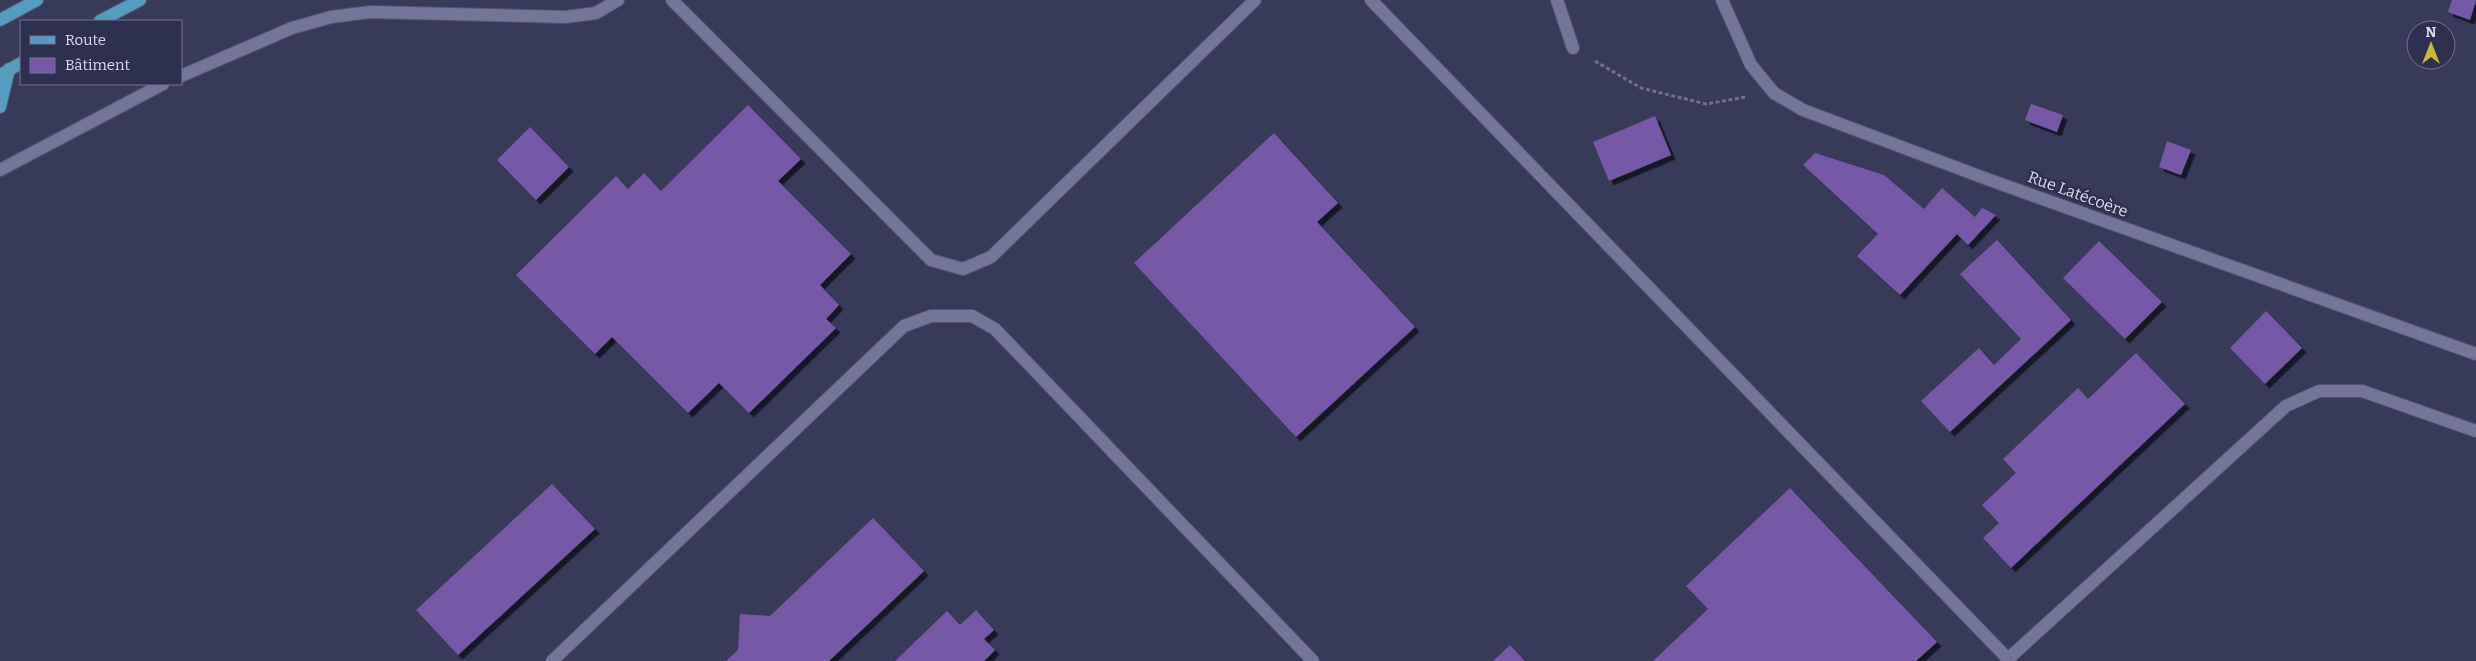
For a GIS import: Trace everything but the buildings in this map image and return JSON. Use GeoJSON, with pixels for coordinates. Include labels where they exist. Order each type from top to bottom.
{"type":"FeatureCollection","features":[{"type":"Feature","properties":{"kind":"main road"},"geometry":{"type":"LineString","coordinates":[[0,20],[37,0]]}},
{"type":"Feature","properties":{"kind":"main road"},"geometry":{"type":"LineString","coordinates":[[102,20],[140,0]]}},
{"type":"Feature","properties":{"kind":"main road"},"geometry":{"type":"LineString","coordinates":[[0,107],[5,72],[20,64]]}},
{"type":"Feature","properties":{"kind":"street"},"geometry":{"type":"LineString","coordinates":[[182,76],[292,28],[331,17],[370,12],[566,17],[596,13],[618,0]]}},
{"type":"Feature","properties":{"kind":"street"},"geometry":{"type":"LineString","coordinates":[[672,0],[931,260],[963,269],[991,257],[1255,0]]}},
{"type":"Feature","properties":{"kind":"street"},"geometry":{"type":"LineString","coordinates":[[1371,0],[2007,660],[2286,406],[2319,391],[2362,391],[2476,431]]}},
{"type":"Feature","properties":{"kind":"street"},"geometry":{"type":"LineString","coordinates":[[1557,0],[1572,48]]}},
{"type":"Feature","properties":{"kind":"street","name":"Rue Latécoère"},"geometry":{"type":"LineString","coordinates":[[1722,0],[1751,65],[1774,92],[1803,110],[1987,179],[2476,354]]}},
{"type":"Feature","properties":{"kind":"street"},"geometry":{"type":"LineString","coordinates":[[0,170],[161,85]]}},
{"type":"Feature","properties":{"kind":"street"},"geometry":{"type":"LineString","coordinates":[[552,661],[904,326],[931,316],[972,316],[995,329],[1313,661]]}},
{"type":"Feature","properties":{"kind":"path"},"geometry":{"type":"LineString","coordinates":[[1572,48],[1641,88],[1706,104],[1774,92]]}}]}
